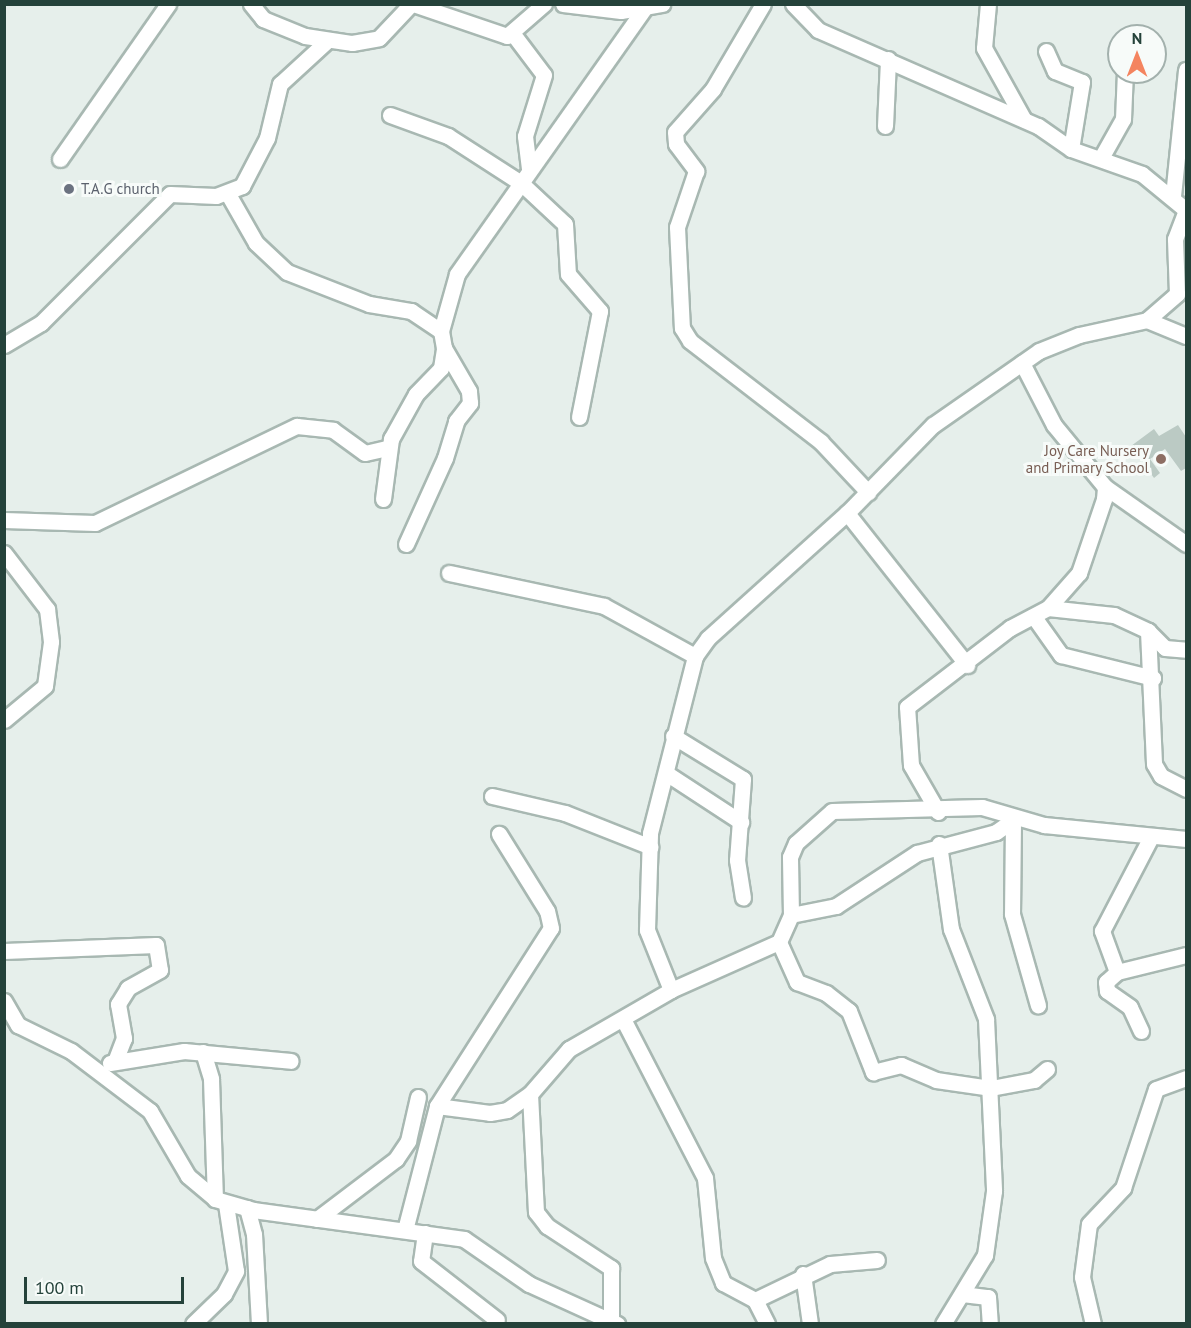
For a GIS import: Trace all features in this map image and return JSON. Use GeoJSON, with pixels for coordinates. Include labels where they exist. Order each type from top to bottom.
{"type":"FeatureCollection","features":[{"type":"Feature","properties":{"kind":"street"},"geometry":{"type":"LineString","coordinates":[[60,159],[168,4]]}},
{"type":"Feature","properties":{"kind":"street"},"geometry":{"type":"LineString","coordinates":[[251,4],[275,25],[328,40],[379,38],[412,4],[513,34],[544,75],[525,136],[525,177]]}},
{"type":"Feature","properties":{"kind":"street"},"geometry":{"type":"LineString","coordinates":[[513,34],[524,17],[544,4]]}},
{"type":"Feature","properties":{"kind":"street"},"geometry":{"type":"LineString","coordinates":[[563,4],[643,10],[662,4]]}},
{"type":"Feature","properties":{"kind":"street"},"geometry":{"type":"LineString","coordinates":[[764,4],[713,89],[675,132],[676,144],[696,171],[677,227],[682,328],[690,341],[821,442],[868,492]]}},
{"type":"Feature","properties":{"kind":"street"},"geometry":{"type":"LineString","coordinates":[[670,990],[647,930],[651,847],[673,736],[695,656],[723,622],[847,513],[933,425],[1022,363],[1078,335],[1147,320],[1177,294],[1175,239],[1186,210],[1173,196],[1142,174],[1071,149],[1024,120],[818,30],[793,4]]}},
{"type":"Feature","properties":{"kind":"street"},"geometry":{"type":"LineString","coordinates":[[988,4],[984,48],[1024,120]]}},
{"type":"Feature","properties":{"kind":"street"},"geometry":{"type":"LineString","coordinates":[[383,499],[387,448],[416,394],[441,368],[444,348],[441,331],[457,274],[643,10]]}},
{"type":"Feature","properties":{"kind":"street"},"geometry":{"type":"LineString","coordinates":[[4,345],[41,323],[170,194],[228,194],[254,167],[280,84],[328,40]]}},
{"type":"Feature","properties":{"kind":"street"},"geometry":{"type":"LineString","coordinates":[[1046,51],[1055,71],[1082,82],[1071,149]]}},
{"type":"Feature","properties":{"kind":"street"},"geometry":{"type":"LineString","coordinates":[[885,126],[888,59]]}},
{"type":"Feature","properties":{"kind":"street"},"geometry":{"type":"LineString","coordinates":[[1173,196],[1186,70]]}},
{"type":"Feature","properties":{"kind":"street"},"geometry":{"type":"LineString","coordinates":[[1101,158],[1123,119],[1124,84]]}},
{"type":"Feature","properties":{"kind":"street"},"geometry":{"type":"LineString","coordinates":[[390,115],[448,136],[525,177],[564,224],[568,274],[598,304],[596,349],[579,417]]}},
{"type":"Feature","properties":{"kind":"street"},"geometry":{"type":"LineString","coordinates":[[228,194],[256,243],[287,272],[369,304],[411,311],[441,331]]}},
{"type":"Feature","properties":{"kind":"street"},"geometry":{"type":"LineString","coordinates":[[1147,320],[1186,336]]}},
{"type":"Feature","properties":{"kind":"street"},"geometry":{"type":"LineString","coordinates":[[406,544],[445,459],[456,421],[470,403],[470,391],[444,348]]}},
{"type":"Feature","properties":{"kind":"street"},"geometry":{"type":"LineString","coordinates":[[1022,363],[1054,425],[1105,487],[1186,544]]}},
{"type":"Feature","properties":{"kind":"street"},"geometry":{"type":"LineString","coordinates":[[4,520],[95,523],[297,426],[333,430],[365,453],[387,448]]}},
{"type":"Feature","properties":{"kind":"street"},"geometry":{"type":"LineString","coordinates":[[938,812],[911,765],[907,707],[967,665],[1010,628],[1048,608],[1088,553],[1105,487]]}},
{"type":"Feature","properties":{"kind":"street"},"geometry":{"type":"LineString","coordinates":[[847,513],[967,665]]}},
{"type":"Feature","properties":{"kind":"street"},"geometry":{"type":"LineString","coordinates":[[4,553],[47,609],[51,642],[45,686],[4,720]]}},
{"type":"Feature","properties":{"kind":"street"},"geometry":{"type":"LineString","coordinates":[[449,573],[604,606],[695,656]]}},
{"type":"Feature","properties":{"kind":"street"},"geometry":{"type":"LineString","coordinates":[[1048,608],[1092,609],[1148,631],[1165,648],[1186,650]]}},
{"type":"Feature","properties":{"kind":"street"},"geometry":{"type":"LineString","coordinates":[[1034,617],[1061,655],[1153,678]]}},
{"type":"Feature","properties":{"kind":"street"},"geometry":{"type":"LineString","coordinates":[[1148,631],[1153,678],[1154,764],[1161,776],[1186,789]]}},
{"type":"Feature","properties":{"kind":"street"},"geometry":{"type":"LineString","coordinates":[[673,736],[743,779],[737,860],[743,898]]}},
{"type":"Feature","properties":{"kind":"street"},"geometry":{"type":"LineString","coordinates":[[666,773],[741,822]]}},
{"type":"Feature","properties":{"kind":"street"},"geometry":{"type":"LineString","coordinates":[[492,796],[564,813],[651,847]]}},
{"type":"Feature","properties":{"kind":"street"},"geometry":{"type":"LineString","coordinates":[[437,1106],[490,1113],[507,1110],[530,1094],[569,1049],[670,990],[779,942],[792,915],[790,857],[820,819],[848,807],[938,812],[982,807],[1014,820],[1151,837],[1186,839]]}},
{"type":"Feature","properties":{"kind":"street"},"geometry":{"type":"LineString","coordinates":[[792,915],[836,906],[939,844],[980,837],[1014,820]]}},
{"type":"Feature","properties":{"kind":"street"},"geometry":{"type":"LineString","coordinates":[[1014,820],[1012,914],[1038,1005]]}},
{"type":"Feature","properties":{"kind":"street"},"geometry":{"type":"LineString","coordinates":[[405,1230],[437,1106],[551,928],[547,911],[500,834]]}},
{"type":"Feature","properties":{"kind":"street"},"geometry":{"type":"LineString","coordinates":[[1117,972],[1102,931],[1151,837]]}},
{"type":"Feature","properties":{"kind":"street"},"geometry":{"type":"LineString","coordinates":[[939,844],[951,929],[986,1019],[992,1088],[994,1191],[989,1239],[962,1294],[943,1323]]}},
{"type":"Feature","properties":{"kind":"street"},"geometry":{"type":"LineString","coordinates":[[779,942],[797,982],[825,993],[849,1011],[873,1072],[901,1065],[936,1080],[992,1088],[1034,1080],[1047,1069]]}},
{"type":"Feature","properties":{"kind":"street"},"geometry":{"type":"LineString","coordinates":[[4,951],[156,945],[160,970],[128,988],[118,1004],[124,1038],[115,1061]]}},
{"type":"Feature","properties":{"kind":"street"},"geometry":{"type":"LineString","coordinates":[[1141,1031],[1130,1007],[1105,987],[1117,972],[1186,955]]}},
{"type":"Feature","properties":{"kind":"street"},"geometry":{"type":"LineString","coordinates":[[4,1000],[18,1026],[96,1069],[150,1111],[188,1176],[221,1202],[317,1219],[464,1239],[528,1284],[614,1321],[611,1268],[547,1226],[536,1212],[530,1094]]}},
{"type":"Feature","properties":{"kind":"street"},"geometry":{"type":"LineString","coordinates":[[623,1019],[705,1178],[712,1258],[723,1283],[755,1300],[768,1323]]}},
{"type":"Feature","properties":{"kind":"street"},"geometry":{"type":"LineString","coordinates":[[96,1069],[115,1061],[157,1052],[203,1052],[291,1061]]}},
{"type":"Feature","properties":{"kind":"street"},"geometry":{"type":"LineString","coordinates":[[193,1323],[224,1294],[236,1271],[221,1202],[211,1078],[203,1052]]}},
{"type":"Feature","properties":{"kind":"street"},"geometry":{"type":"LineString","coordinates":[[1093,1323],[1082,1277],[1089,1224],[1123,1188],[1156,1089],[1186,1078]]}},
{"type":"Feature","properties":{"kind":"street"},"geometry":{"type":"LineString","coordinates":[[317,1219],[396,1159],[408,1141],[418,1097]]}},
{"type":"Feature","properties":{"kind":"street"},"geometry":{"type":"LineString","coordinates":[[248,1208],[254,1234],[259,1323]]}},
{"type":"Feature","properties":{"kind":"street"},"geometry":{"type":"LineString","coordinates":[[425,1233],[421,1261],[498,1320]]}},
{"type":"Feature","properties":{"kind":"street"},"geometry":{"type":"LineString","coordinates":[[755,1300],[803,1274],[848,1260],[877,1260]]}},
{"type":"Feature","properties":{"kind":"street"},"geometry":{"type":"LineString","coordinates":[[803,1274],[810,1323]]}},
{"type":"Feature","properties":{"kind":"street"},"geometry":{"type":"LineString","coordinates":[[962,1294],[988,1298],[990,1323]]}},
{"type":"Feature","properties":{"kind":"building","name":"Joy Care Nursery and Primary School"},"geometry":{"type":"Polygon","coordinates":[[[1178,425],[1186,437],[1186,468],[1181,471],[1165,449],[1150,459],[1160,473],[1154,478],[1131,446],[1154,429],[1159,436],[1178,425]]]}},
{"type":"Feature","properties":{"kind":"place","name":"T.A.G church"},"geometry":{"type":"Point","coordinates":[69,189]}},
{"type":"Feature","properties":{"kind":"place","name":"Joy Care Nursery and Primary School"},"geometry":{"type":"Point","coordinates":[1161,459]}}]}
